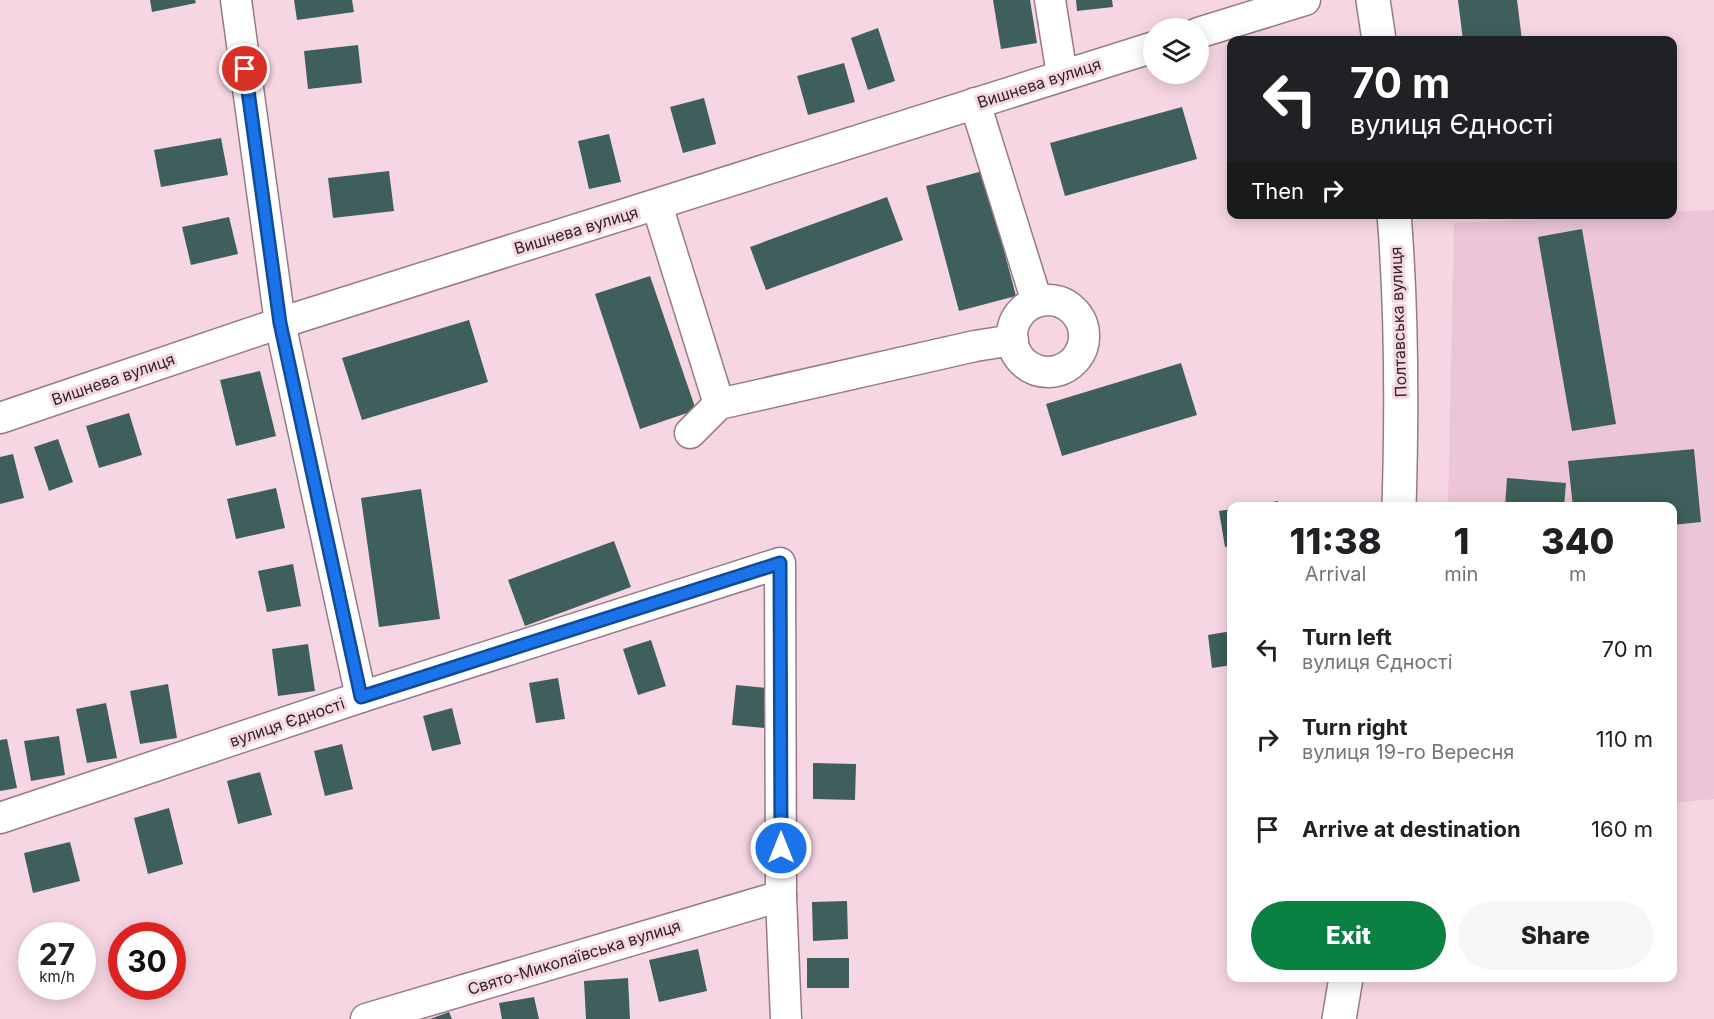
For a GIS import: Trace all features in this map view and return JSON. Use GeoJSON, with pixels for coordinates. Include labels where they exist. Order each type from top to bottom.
{"type":"FeatureCollection","features":[{"type":"Feature","properties":{"kind":"highway"},"geometry":{"type":"LineString","coordinates":[[1373,0],[1378,36]]}},
{"type":"Feature","properties":{"kind":"highway","name":"Полтавська вулиця"},"geometry":{"type":"LineString","coordinates":[[1394,219],[1402,429],[1399,502]]}},
{"type":"Feature","properties":{"kind":"highway"},"geometry":{"type":"LineString","coordinates":[[1340,1019],[1345,982]]}},
{"type":"Feature","properties":{"kind":"street"},"geometry":{"type":"LineString","coordinates":[[236,0],[280,323],[361,697]]}},
{"type":"Feature","properties":{"kind":"street"},"geometry":{"type":"LineString","coordinates":[[1050,0],[1062,75]]}},
{"type":"Feature","properties":{"kind":"street"},"geometry":{"type":"LineString","coordinates":[[1209,30],[1305,0]]}},
{"type":"Feature","properties":{"kind":"street","name":"Вишнева вулиця"},"geometry":{"type":"LineString","coordinates":[[0,418],[280,323],[1143,50]]}},
{"type":"Feature","properties":{"kind":"street"},"geometry":{"type":"LineString","coordinates":[[975,103],[1037,302]]}},
{"type":"Feature","properties":{"kind":"street"},"geometry":{"type":"LineString","coordinates":[[657,205],[718,404]]}},
{"type":"Feature","properties":{"kind":"street"},"geometry":{"type":"LineString","coordinates":[[1045,300],[1057,301],[1069,306],[1077,314],[1083,326],[1084,338],[1081,350],[1074,361],[1065,368],[1052,371],[1040,370],[1029,365],[1019,357],[1013,340],[1012,333],[1022,311],[1045,300]]}},
{"type":"Feature","properties":{"kind":"street"},"geometry":{"type":"LineString","coordinates":[[690,433],[718,404],[975,346],[1013,340]]}},
{"type":"Feature","properties":{"kind":"street","name":"вулиця Єдності"},"geometry":{"type":"LineString","coordinates":[[0,818],[361,697],[780,563],[781,896]]}},
{"type":"Feature","properties":{"kind":"street"},"geometry":{"type":"LineString","coordinates":[[781,896],[786,1019]]}},
{"type":"Feature","properties":{"kind":"street","name":"Свято-Миколаївська вулиця"},"geometry":{"type":"LineString","coordinates":[[366,1019],[781,896]]}},
{"type":"Feature","properties":{"kind":"shaded area"},"geometry":{"type":"Polygon","coordinates":[[[1714,210],[1714,799],[1677,803],[1677,502],[1448,502],[1454,223],[1538,219],[1677,219],[1677,212],[1714,210]]]}},
{"type":"Feature","properties":{"kind":"building"},"geometry":{"type":"Polygon","coordinates":[[[150,0],[195,0],[196,3],[152,12],[150,0]]]}},
{"type":"Feature","properties":{"kind":"building"},"geometry":{"type":"Polygon","coordinates":[[[294,0],[352,0],[354,12],[297,20],[294,0]]]}},
{"type":"Feature","properties":{"kind":"building"},"geometry":{"type":"Polygon","coordinates":[[[993,0],[1030,0],[1037,43],[1001,49],[993,0]]]}},
{"type":"Feature","properties":{"kind":"building"},"geometry":{"type":"Polygon","coordinates":[[[1076,0],[1112,0],[1113,7],[1077,11],[1076,0]]]}},
{"type":"Feature","properties":{"kind":"building"},"geometry":{"type":"Polygon","coordinates":[[[1458,0],[1517,0],[1522,36],[1462,36],[1458,0]]]}},
{"type":"Feature","properties":{"kind":"building"},"geometry":{"type":"Polygon","coordinates":[[[878,28],[895,81],[868,90],[851,38],[878,28]]]}},
{"type":"Feature","properties":{"kind":"building"},"geometry":{"type":"Polygon","coordinates":[[[358,45],[362,83],[308,89],[304,51],[358,45]]]}},
{"type":"Feature","properties":{"kind":"building"},"geometry":{"type":"Polygon","coordinates":[[[844,63],[855,102],[808,115],[797,76],[844,63]]]}},
{"type":"Feature","properties":{"kind":"building"},"geometry":{"type":"Polygon","coordinates":[[[704,98],[716,144],[683,153],[670,107],[704,98]]]}},
{"type":"Feature","properties":{"kind":"building"},"geometry":{"type":"Polygon","coordinates":[[[1182,107],[1197,159],[1065,196],[1050,143],[1182,107]]]}},
{"type":"Feature","properties":{"kind":"building"},"geometry":{"type":"Polygon","coordinates":[[[609,134],[621,182],[589,189],[578,141],[609,134]]]}},
{"type":"Feature","properties":{"kind":"building"},"geometry":{"type":"Polygon","coordinates":[[[221,138],[228,175],[161,187],[154,150],[221,138]]]}},
{"type":"Feature","properties":{"kind":"building"},"geometry":{"type":"Polygon","coordinates":[[[389,171],[394,211],[333,218],[328,178],[389,171]]]}},
{"type":"Feature","properties":{"kind":"building"},"geometry":{"type":"Polygon","coordinates":[[[983,171],[1016,296],[959,311],[926,186],[983,171]]]}},
{"type":"Feature","properties":{"kind":"building"},"geometry":{"type":"Polygon","coordinates":[[[887,197],[903,240],[766,290],[750,247],[887,197]]]}},
{"type":"Feature","properties":{"kind":"building"},"geometry":{"type":"Polygon","coordinates":[[[229,217],[238,254],[191,265],[182,227],[229,217]]]}},
{"type":"Feature","properties":{"kind":"building"},"geometry":{"type":"Polygon","coordinates":[[[1582,229],[1616,424],[1572,431],[1538,237],[1582,229]]]}},
{"type":"Feature","properties":{"kind":"building"},"geometry":{"type":"Polygon","coordinates":[[[650,276],[696,410],[640,429],[595,294],[650,276]]]}},
{"type":"Feature","properties":{"kind":"building"},"geometry":{"type":"Polygon","coordinates":[[[469,320],[488,382],[362,420],[342,358],[469,320]]]}},
{"type":"Feature","properties":{"kind":"building"},"geometry":{"type":"Polygon","coordinates":[[[1181,363],[1197,415],[1062,456],[1046,404],[1181,363]]]}},
{"type":"Feature","properties":{"kind":"building"},"geometry":{"type":"Polygon","coordinates":[[[260,371],[276,436],[236,446],[220,380],[260,371]]]}},
{"type":"Feature","properties":{"kind":"building"},"geometry":{"type":"Polygon","coordinates":[[[129,413],[142,455],[99,468],[86,426],[129,413]]]}},
{"type":"Feature","properties":{"kind":"building"},"geometry":{"type":"Polygon","coordinates":[[[58,439],[73,482],[49,491],[34,447],[58,439]]]}},
{"type":"Feature","properties":{"kind":"building"},"geometry":{"type":"Polygon","coordinates":[[[1694,449],[1701,522],[1677,524],[1677,502],[1572,502],[1568,461],[1694,449]]]}},
{"type":"Feature","properties":{"kind":"building"},"geometry":{"type":"Polygon","coordinates":[[[13,454],[24,498],[0,504],[0,457],[13,454]]]}},
{"type":"Feature","properties":{"kind":"building"},"geometry":{"type":"Polygon","coordinates":[[[1507,478],[1566,483],[1564,502],[1505,502],[1507,478]]]}},
{"type":"Feature","properties":{"kind":"building"},"geometry":{"type":"Polygon","coordinates":[[[276,488],[285,528],[236,539],[227,499],[276,488]]]}},
{"type":"Feature","properties":{"kind":"building"},"geometry":{"type":"Polygon","coordinates":[[[421,489],[440,619],[379,627],[361,498],[421,489]]]}},
{"type":"Feature","properties":{"kind":"building"},"geometry":{"type":"Polygon","coordinates":[[[1227,510],[1227,547],[1225,547],[1219,511],[1227,510]]]}},
{"type":"Feature","properties":{"kind":"building"},"geometry":{"type":"Polygon","coordinates":[[[614,541],[631,587],[525,626],[508,580],[614,541]]]}},
{"type":"Feature","properties":{"kind":"building"},"geometry":{"type":"Polygon","coordinates":[[[293,564],[301,606],[267,612],[258,571],[293,564]]]}},
{"type":"Feature","properties":{"kind":"building"},"geometry":{"type":"Polygon","coordinates":[[[1227,632],[1227,666],[1212,668],[1208,635],[1227,632]]]}},
{"type":"Feature","properties":{"kind":"building"},"geometry":{"type":"Polygon","coordinates":[[[651,640],[666,686],[638,695],[623,649],[651,640]]]}},
{"type":"Feature","properties":{"kind":"building"},"geometry":{"type":"Polygon","coordinates":[[[308,644],[315,691],[278,696],[272,649],[308,644]]]}},
{"type":"Feature","properties":{"kind":"building"},"geometry":{"type":"Polygon","coordinates":[[[558,678],[565,719],[536,723],[529,683],[558,678]]]}},
{"type":"Feature","properties":{"kind":"building"},"geometry":{"type":"Polygon","coordinates":[[[168,684],[177,738],[140,744],[130,691],[168,684]]]}},
{"type":"Feature","properties":{"kind":"building"},"geometry":{"type":"Polygon","coordinates":[[[736,685],[778,689],[775,729],[732,725],[736,685]]]}},
{"type":"Feature","properties":{"kind":"building"},"geometry":{"type":"Polygon","coordinates":[[[106,703],[117,758],[87,763],[76,709],[106,703]]]}},
{"type":"Feature","properties":{"kind":"building"},"geometry":{"type":"Polygon","coordinates":[[[452,708],[461,744],[432,751],[423,716],[452,708]]]}},
{"type":"Feature","properties":{"kind":"building"},"geometry":{"type":"Polygon","coordinates":[[[59,736],[65,775],[31,781],[24,741],[59,736]]]}},
{"type":"Feature","properties":{"kind":"building"},"geometry":{"type":"Polygon","coordinates":[[[7,739],[17,788],[0,791],[0,740],[7,739]]]}},
{"type":"Feature","properties":{"kind":"building"},"geometry":{"type":"Polygon","coordinates":[[[342,744],[353,789],[325,796],[314,751],[342,744]]]}},
{"type":"Feature","properties":{"kind":"building"},"geometry":{"type":"Polygon","coordinates":[[[813,763],[856,764],[855,800],[813,799],[813,763]]]}},
{"type":"Feature","properties":{"kind":"building"},"geometry":{"type":"Polygon","coordinates":[[[260,772],[272,815],[238,824],[227,781],[260,772]]]}},
{"type":"Feature","properties":{"kind":"building"},"geometry":{"type":"Polygon","coordinates":[[[169,808],[183,864],[148,874],[134,818],[169,808]]]}},
{"type":"Feature","properties":{"kind":"building"},"geometry":{"type":"Polygon","coordinates":[[[70,842],[80,881],[33,893],[24,853],[70,842]]]}},
{"type":"Feature","properties":{"kind":"building"},"geometry":{"type":"Polygon","coordinates":[[[847,901],[848,939],[813,941],[812,902],[847,901]]]}},
{"type":"Feature","properties":{"kind":"building"},"geometry":{"type":"Polygon","coordinates":[[[698,949],[707,991],[659,1002],[649,960],[698,949]]]}},
{"type":"Feature","properties":{"kind":"building"},"geometry":{"type":"Polygon","coordinates":[[[807,958],[849,958],[849,988],[807,988],[807,958]]]}},
{"type":"Feature","properties":{"kind":"building"},"geometry":{"type":"Polygon","coordinates":[[[628,978],[630,1019],[586,1019],[584,981],[628,978]]]}},
{"type":"Feature","properties":{"kind":"building"},"geometry":{"type":"Polygon","coordinates":[[[534,997],[539,1019],[502,1019],[499,1003],[534,997]]]}},
{"type":"Feature","properties":{"kind":"building"},"geometry":{"type":"Polygon","coordinates":[[[449,1012],[452,1019],[430,1019],[449,1012]]]}},
{"type":"Feature","properties":{"kind":"route"},"geometry":{"type":"LineString","coordinates":[[245,69],[280,323],[361,697],[780,563],[781,848]]}}]}
